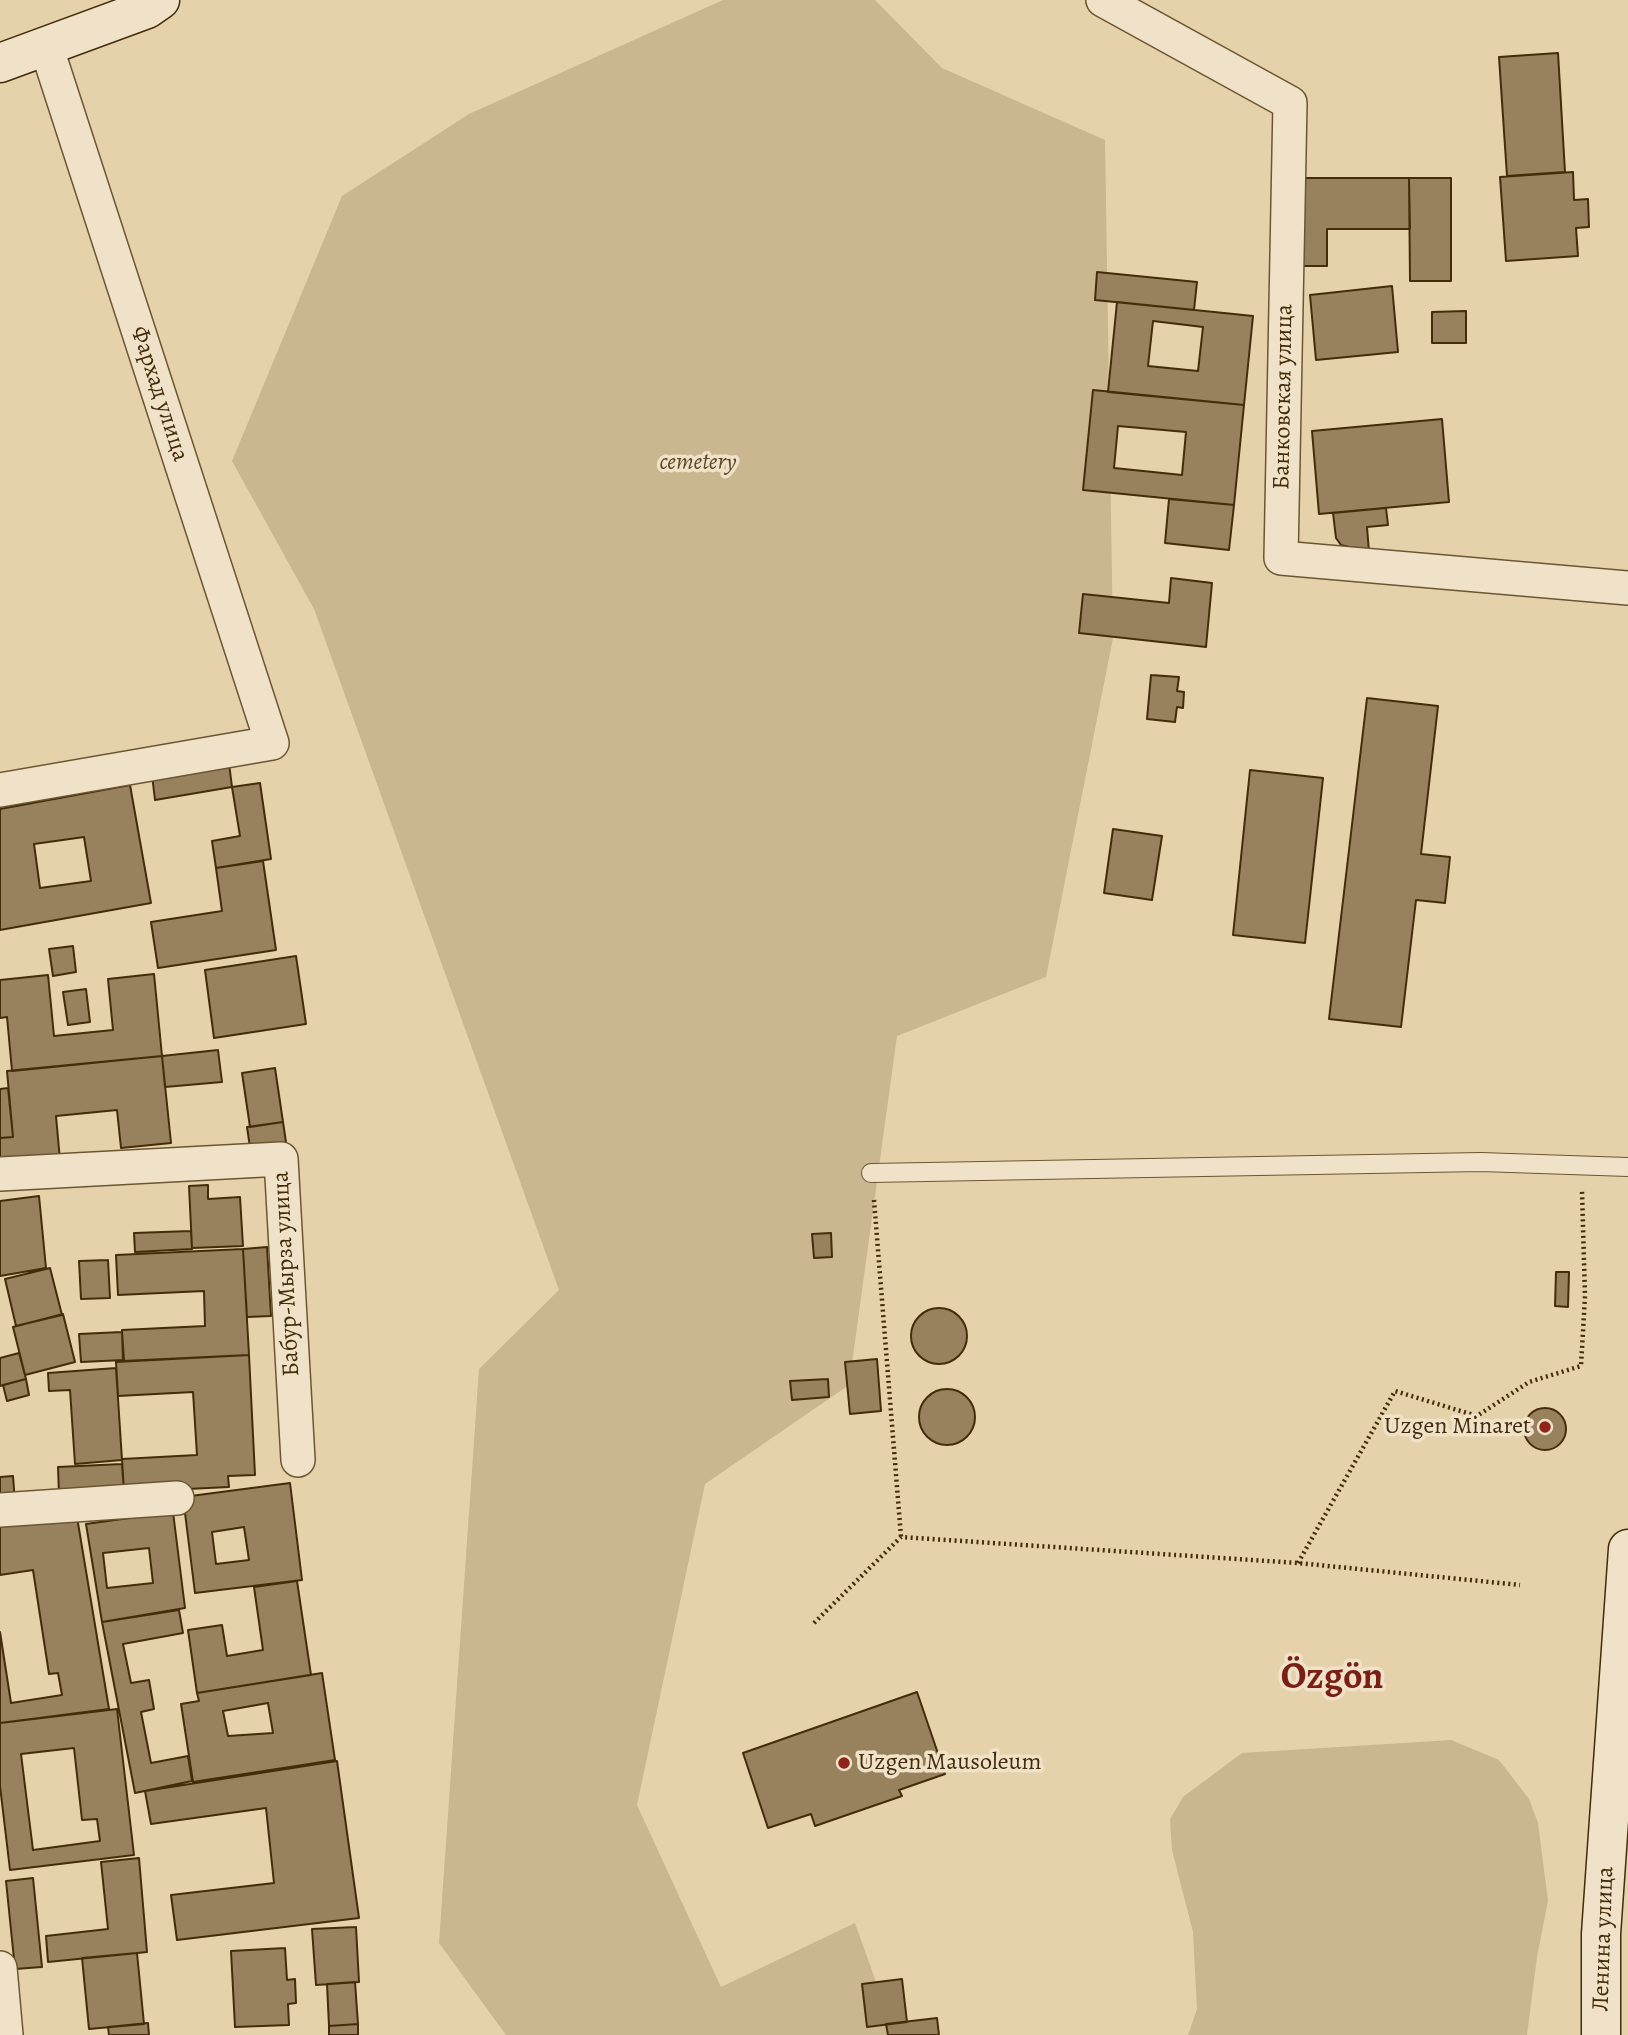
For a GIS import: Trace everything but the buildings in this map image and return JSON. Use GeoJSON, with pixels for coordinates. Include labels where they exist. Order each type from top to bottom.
{"type":"FeatureCollection","features":[{"type":"Feature","properties":{"kind":"main road"},"geometry":{"type":"LineString","coordinates":[[0,63],[147,9],[160,0]]}},
{"type":"Feature","properties":{"kind":"main road","name":"Ленина улица"},"geometry":{"type":"LineString","coordinates":[[1601,2035],[1601,1934],[1628,1549]]}},
{"type":"Feature","properties":{"kind":"street","name":"Банковская улица"},"geometry":{"type":"LineString","coordinates":[[1103,0],[1290,103],[1281,558],[1628,588]]}},
{"type":"Feature","properties":{"kind":"street","name":"Фархад улица"},"geometry":{"type":"LineString","coordinates":[[0,790],[272,743],[46,46]]}},
{"type":"Feature","properties":{"kind":"street","name":"Бабур-Мырза улица"},"geometry":{"type":"LineString","coordinates":[[0,1174],[281,1159],[298,1460]]}},
{"type":"Feature","properties":{"kind":"street"},"geometry":{"type":"LineString","coordinates":[[0,1510],[177,1498]]}},
{"type":"Feature","properties":{"kind":"street"},"geometry":{"type":"LineString","coordinates":[[0,1968],[6,2035]]}},
{"type":"Feature","properties":{"kind":"lane"},"geometry":{"type":"LineString","coordinates":[[871,1173],[1481,1162],[1628,1167]]}},
{"type":"Feature","properties":{"kind":"path"},"geometry":{"type":"LineString","coordinates":[[1298,1563],[1395,1391],[1477,1416],[1529,1382],[1581,1366],[1585,1296],[1582,1165]]}},
{"type":"Feature","properties":{"kind":"path"},"geometry":{"type":"LineString","coordinates":[[871,1173],[901,1537]]}},
{"type":"Feature","properties":{"kind":"path"},"geometry":{"type":"LineString","coordinates":[[814,1623],[901,1537],[1298,1563],[1520,1585]]}},
{"type":"Feature","properties":{"kind":"green space","name":"cemetery"},"geometry":{"type":"Polygon","coordinates":[[[723,0],[875,0],[942,68],[1105,140],[1113,638],[1046,977],[897,1036],[849,1385],[705,1484],[637,1805],[721,1987],[855,1923],[895,2035],[506,2035],[439,1943],[479,1369],[559,1290],[314,609],[232,461],[342,196],[469,114],[723,0]]]}},
{"type":"Feature","properties":{"kind":"green space"},"geometry":{"type":"Polygon","coordinates":[[[1451,1740],[1499,1760],[1529,1799],[1538,1823],[1548,1901],[1537,1957],[1527,2035],[1188,2035],[1197,2009],[1193,1932],[1172,1850],[1170,1819],[1183,1797],[1242,1753],[1451,1740]]]}},
{"type":"Feature","properties":{"kind":"place","name":"Uzgen Minaret"},"geometry":{"type":"Point","coordinates":[1545,1427]}},
{"type":"Feature","properties":{"kind":"place","name":"Uzgen Mausoleum"},"geometry":{"type":"Point","coordinates":[844,1763]}},
{"type":"Feature","properties":{"kind":"district","name":"Özgön"},"geometry":{"type":"Point","coordinates":[1332,1679]}}]}
